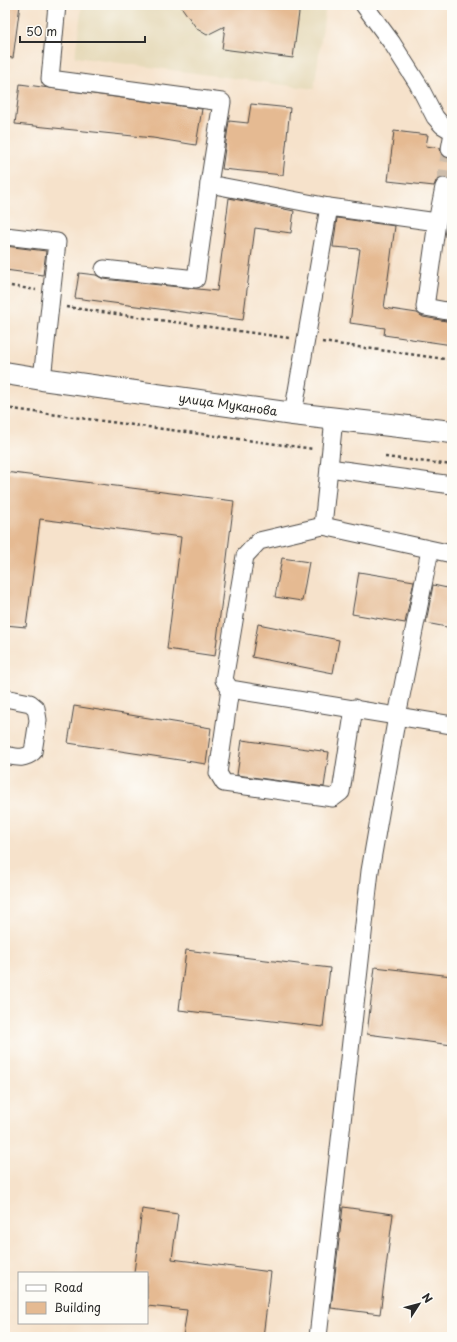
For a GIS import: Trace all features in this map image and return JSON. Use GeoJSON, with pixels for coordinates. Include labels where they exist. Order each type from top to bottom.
{"type":"FeatureCollection","features":[{"type":"Feature","properties":{"kind":"main road","name":"улица Муканова"},"geometry":{"type":"LineString","coordinates":[[5,373],[294,414],[452,432]]}},
{"type":"Feature","properties":{"kind":"street"},"geometry":{"type":"LineString","coordinates":[[58,5],[50,79],[222,102],[196,279],[104,269]]}},
{"type":"Feature","properties":{"kind":"street"},"geometry":{"type":"LineString","coordinates":[[364,5],[396,48],[418,84],[435,117],[442,125],[452,131]]}},
{"type":"Feature","properties":{"kind":"street"},"geometry":{"type":"LineString","coordinates":[[209,184],[329,207],[437,222]]}},
{"type":"Feature","properties":{"kind":"street"},"geometry":{"type":"LineString","coordinates":[[444,187],[437,222],[425,307],[452,312]]}},
{"type":"Feature","properties":{"kind":"street"},"geometry":{"type":"LineString","coordinates":[[294,414],[329,207]]}},
{"type":"Feature","properties":{"kind":"street"},"geometry":{"type":"LineString","coordinates":[[5,236],[57,242],[42,379]]}},
{"type":"Feature","properties":{"kind":"street"},"geometry":{"type":"LineString","coordinates":[[323,526],[334,419]]}},
{"type":"Feature","properties":{"kind":"street"},"geometry":{"type":"LineString","coordinates":[[330,468],[452,484]]}},
{"type":"Feature","properties":{"kind":"street"},"geometry":{"type":"LineString","coordinates":[[354,708],[341,792],[333,798],[224,783],[218,773],[230,689],[224,680],[245,556],[259,541],[323,526],[452,554]]}},
{"type":"Feature","properties":{"kind":"street"},"geometry":{"type":"LineString","coordinates":[[318,1337],[370,871],[397,716],[430,550]]}},
{"type":"Feature","properties":{"kind":"street"},"geometry":{"type":"LineString","coordinates":[[230,689],[452,725]]}},
{"type":"Feature","properties":{"kind":"street"},"geometry":{"type":"LineString","coordinates":[[5,698],[30,703],[36,708],[38,720],[34,752],[29,756],[22,758],[5,755]]}},
{"type":"Feature","properties":{"kind":"path"},"geometry":{"type":"LineString","coordinates":[[5,285],[51,298],[306,340],[452,360]]}},
{"type":"Feature","properties":{"kind":"path"},"geometry":{"type":"LineString","coordinates":[[5,408],[331,451]]}},
{"type":"Feature","properties":{"kind":"path"},"geometry":{"type":"LineString","coordinates":[[384,457],[452,465]]}},
{"type":"Feature","properties":{"kind":"shaded area"},"geometry":{"type":"Polygon","coordinates":[[[82,5],[326,5],[314,89],[75,57],[82,5]]]}},
{"type":"Feature","properties":{"kind":"building"},"geometry":{"type":"Polygon","coordinates":[[[5,5],[20,5],[13,58],[5,57],[5,5]]]}},
{"type":"Feature","properties":{"kind":"building"},"geometry":{"type":"Polygon","coordinates":[[[180,5],[300,5],[293,58],[222,49],[225,26],[207,35],[197,29],[180,5]]]}},
{"type":"Feature","properties":{"kind":"building"},"geometry":{"type":"Polygon","coordinates":[[[20,84],[202,109],[196,145],[153,138],[15,124],[20,84]]]}},
{"type":"Feature","properties":{"kind":"building"},"geometry":{"type":"Polygon","coordinates":[[[251,104],[290,108],[283,175],[222,169],[229,121],[248,123],[251,104]]]}},
{"type":"Feature","properties":{"kind":"building"},"geometry":{"type":"Polygon","coordinates":[[[394,131],[428,135],[426,146],[440,148],[443,156],[448,159],[452,159],[452,181],[446,177],[441,177],[436,181],[434,186],[388,181],[394,131]]]}},
{"type":"Feature","properties":{"kind":"building"},"geometry":{"type":"Polygon","coordinates":[[[229,198],[294,211],[291,233],[255,228],[243,320],[75,298],[79,273],[96,275],[103,279],[217,291],[229,198]]]}},
{"type":"Feature","properties":{"kind":"building"},"geometry":{"type":"Polygon","coordinates":[[[337,218],[395,226],[384,308],[417,313],[423,317],[452,322],[452,345],[384,335],[385,328],[350,323],[360,249],[333,247],[337,218]]]}},
{"type":"Feature","properties":{"kind":"building"},"geometry":{"type":"Polygon","coordinates":[[[5,246],[46,251],[43,275],[5,270],[5,246]]]}},
{"type":"Feature","properties":{"kind":"building"},"geometry":{"type":"Polygon","coordinates":[[[5,472],[234,501],[215,656],[167,649],[181,537],[40,519],[26,627],[5,625],[5,472]]]}},
{"type":"Feature","properties":{"kind":"building"},"geometry":{"type":"Polygon","coordinates":[[[282,558],[309,562],[302,601],[275,597],[282,558]]]}},
{"type":"Feature","properties":{"kind":"building"},"geometry":{"type":"Polygon","coordinates":[[[359,572],[414,581],[405,623],[352,614],[359,572]]]}},
{"type":"Feature","properties":{"kind":"building"},"geometry":{"type":"Polygon","coordinates":[[[433,585],[452,589],[452,628],[426,623],[433,585]]]}},
{"type":"Feature","properties":{"kind":"building"},"geometry":{"type":"Polygon","coordinates":[[[258,624],[339,640],[333,673],[252,657],[258,624]]]}},
{"type":"Feature","properties":{"kind":"building"},"geometry":{"type":"Polygon","coordinates":[[[74,706],[211,728],[206,764],[68,743],[74,706]]]}},
{"type":"Feature","properties":{"kind":"building"},"geometry":{"type":"Polygon","coordinates":[[[242,740],[329,752],[324,787],[237,775],[242,740]]]}},
{"type":"Feature","properties":{"kind":"building"},"geometry":{"type":"Polygon","coordinates":[[[186,950],[330,968],[323,1027],[179,1010],[186,950]]]}},
{"type":"Feature","properties":{"kind":"building"},"geometry":{"type":"Polygon","coordinates":[[[375,967],[452,976],[452,1045],[367,1034],[375,967]]]}},
{"type":"Feature","properties":{"kind":"building"},"geometry":{"type":"Polygon","coordinates":[[[343,1207],[393,1214],[380,1314],[331,1308],[343,1207]]]}},
{"type":"Feature","properties":{"kind":"building"},"geometry":{"type":"Polygon","coordinates":[[[142,1209],[178,1214],[172,1259],[271,1272],[263,1337],[183,1337],[187,1310],[148,1306],[148,1272],[134,1272],[142,1209]]]}},
{"type":"Feature","properties":{"kind":"tunnel"},"geometry":{"type":"LineString","coordinates":[[444,187],[450,149]]}}]}
